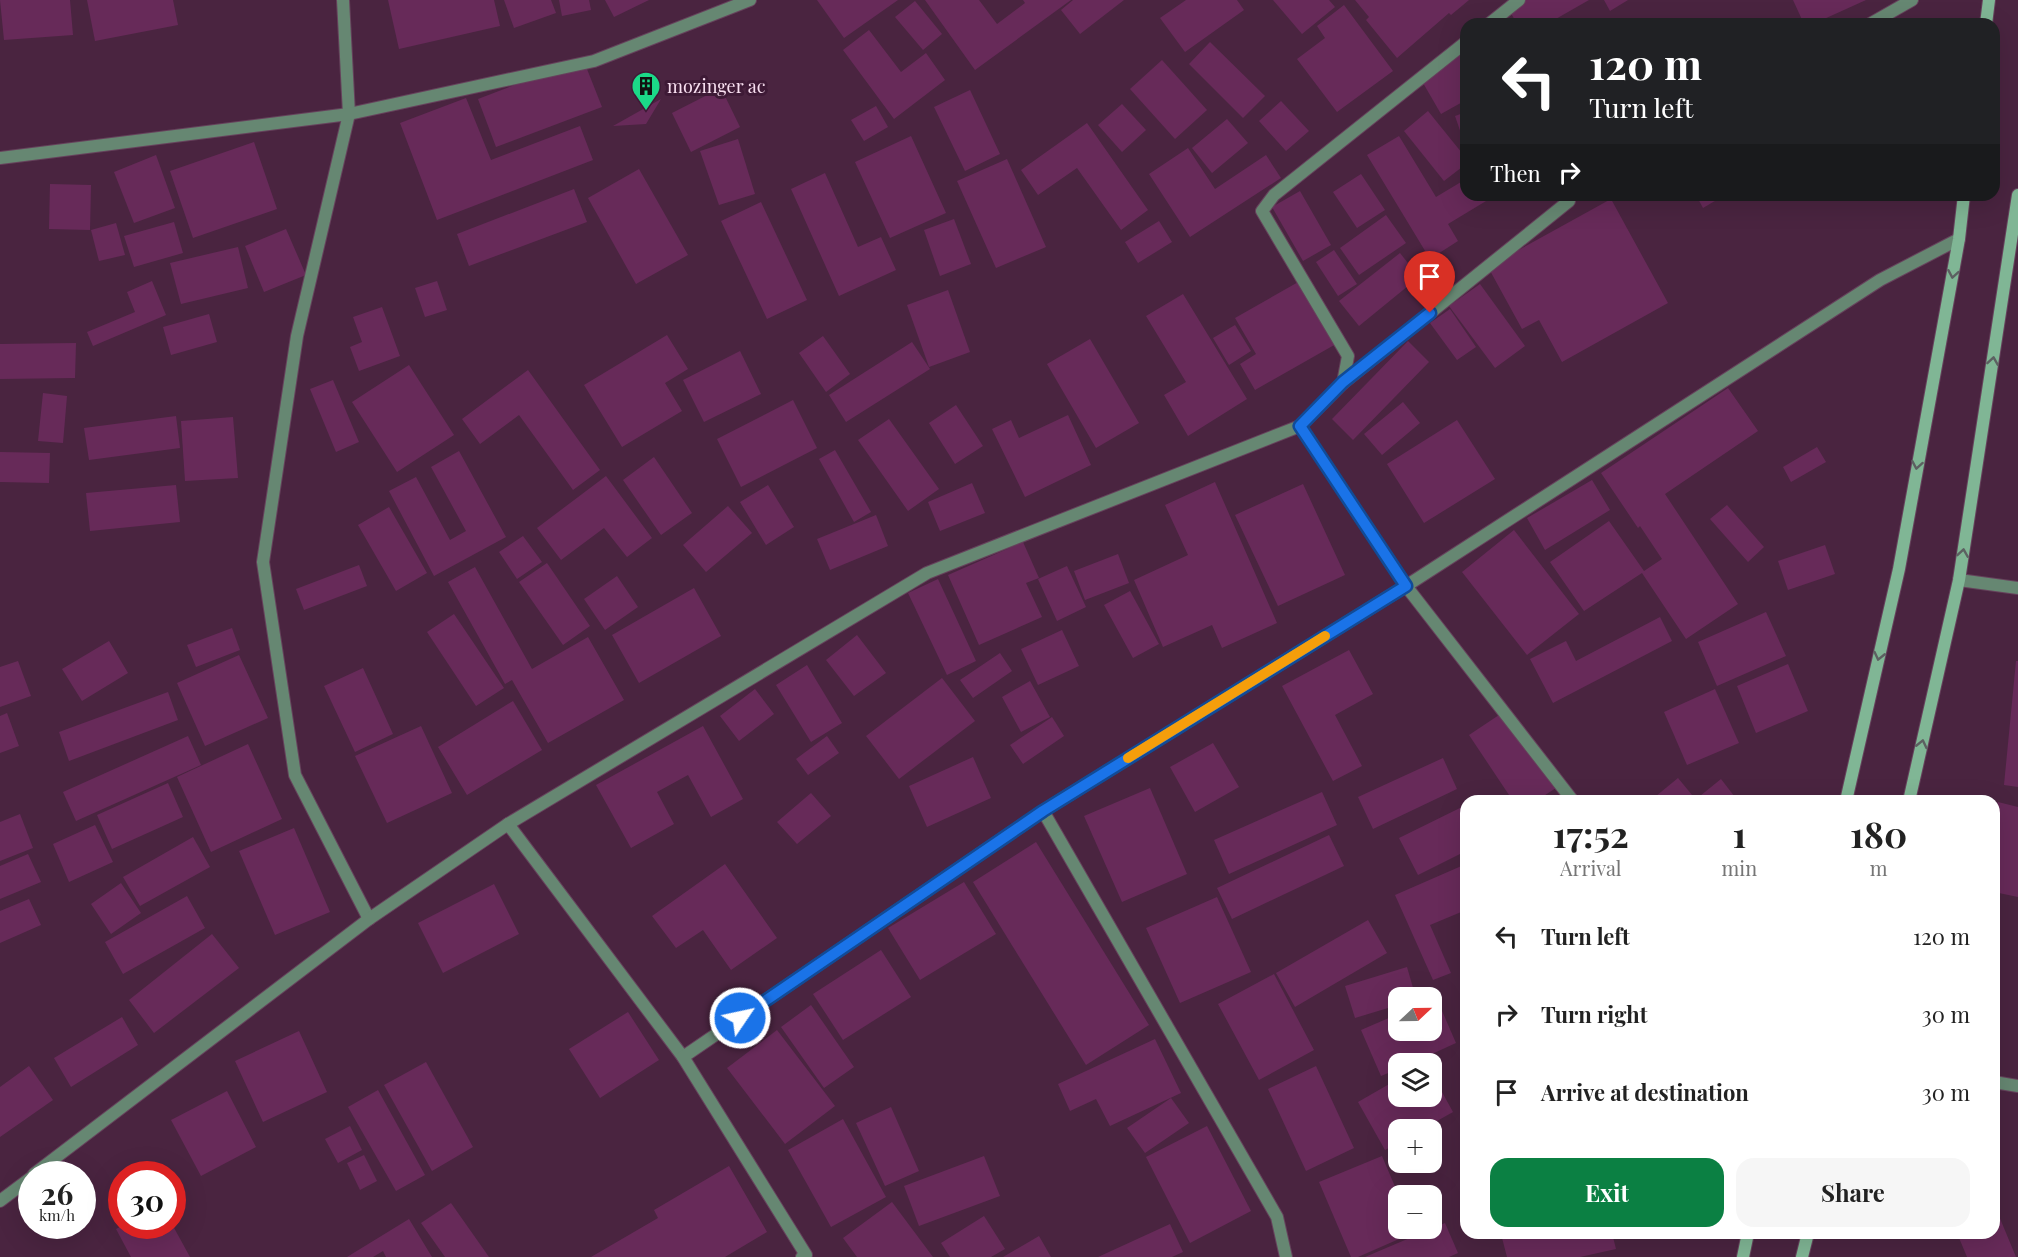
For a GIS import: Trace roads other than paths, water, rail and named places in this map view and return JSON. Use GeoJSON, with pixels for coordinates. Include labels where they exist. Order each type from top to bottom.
{"type":"FeatureCollection","features":[{"type":"Feature","properties":{"kind":"main road"},"geometry":{"type":"LineString","coordinates":[[1987,18],[1989,0]]}},
{"type":"Feature","properties":{"kind":"main road"},"geometry":{"type":"LineString","coordinates":[[1911,795],[1959,580],[2018,195]]}},
{"type":"Feature","properties":{"kind":"main road"},"geometry":{"type":"LineString","coordinates":[[1847,795],[1899,569],[1959,239],[1963,201]]}},
{"type":"Feature","properties":{"kind":"main road"},"geometry":{"type":"LineString","coordinates":[[1743,1257],[1747,1239]]}},
{"type":"Feature","properties":{"kind":"main road"},"geometry":{"type":"LineString","coordinates":[[1802,1257],[1806,1239]]}},
{"type":"Feature","properties":{"kind":"street"},"geometry":{"type":"LineString","coordinates":[[344,0],[349,114],[297,336],[263,562],[296,775],[369,919]]}},
{"type":"Feature","properties":{"kind":"street"},"geometry":{"type":"LineString","coordinates":[[0,158],[349,114],[594,61],[750,0]]}},
{"type":"Feature","properties":{"kind":"street"},"geometry":{"type":"LineString","coordinates":[[1496,18],[1519,0]]}},
{"type":"Feature","properties":{"kind":"street"},"geometry":{"type":"LineString","coordinates":[[1880,18],[1912,0]]}},
{"type":"Feature","properties":{"kind":"street"},"geometry":{"type":"LineString","coordinates":[[1343,382],[1348,356],[1262,211],[1274,195],[1460,47]]}},
{"type":"Feature","properties":{"kind":"street"},"geometry":{"type":"LineString","coordinates":[[53,1161],[369,919],[508,824],[927,573],[1300,426],[1343,382],[1569,201]]}},
{"type":"Feature","properties":{"kind":"street"},"geometry":{"type":"LineString","coordinates":[[683,1057],[1043,811],[1406,586],[1880,280],[1959,239]]}},
{"type":"Feature","properties":{"kind":"street"},"geometry":{"type":"LineString","coordinates":[[1300,426],[1406,586],[1568,795]]}},
{"type":"Feature","properties":{"kind":"street"},"geometry":{"type":"LineString","coordinates":[[1959,580],[2018,588]]}},
{"type":"Feature","properties":{"kind":"street"},"geometry":{"type":"LineString","coordinates":[[1043,811],[1277,1217],[1286,1257]]}},
{"type":"Feature","properties":{"kind":"street"},"geometry":{"type":"LineString","coordinates":[[508,824],[683,1057],[805,1256]]}},
{"type":"Feature","properties":{"kind":"street"},"geometry":{"type":"LineString","coordinates":[[2000,1083],[2018,1086]]}},
{"type":"Feature","properties":{"kind":"street"},"geometry":{"type":"LineString","coordinates":[[0,1201],[18,1187]]}},
{"type":"Feature","properties":{"kind":"place","name":"mozinger ac"},"geometry":{"type":"Point","coordinates":[646,112]}}]}
